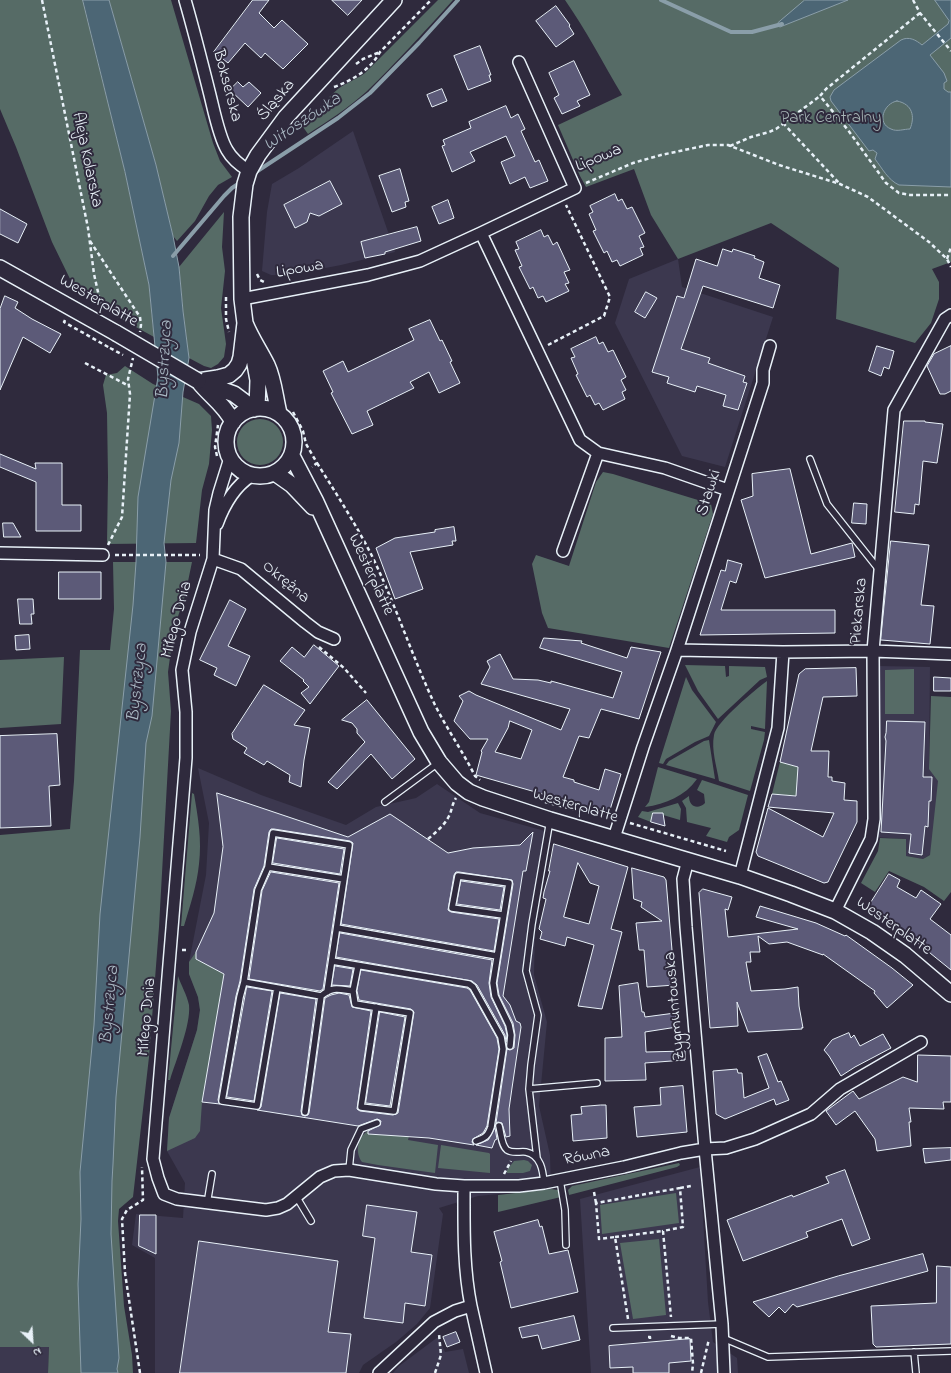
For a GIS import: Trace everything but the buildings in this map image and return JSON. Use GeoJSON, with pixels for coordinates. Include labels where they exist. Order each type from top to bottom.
{"type":"FeatureCollection","features":[{"type":"Feature","properties":{"kind":"street","name":"Bokserska"},"geometry":{"type":"LineString","coordinates":[[185,0],[214,112],[224,144],[232,157],[249,171]]}},
{"type":"Feature","properties":{"kind":"street","name":"Śląska"},"geometry":{"type":"LineString","coordinates":[[256,409],[258,380],[242,299],[241,216],[245,184],[249,171],[258,155],[286,117],[394,0]]}},
{"type":"Feature","properties":{"kind":"street"},"geometry":{"type":"LineString","coordinates":[[519,62],[570,190]]}},
{"type":"Feature","properties":{"kind":"street","name":"Lipowa"},"geometry":{"type":"LineString","coordinates":[[242,299],[368,275],[420,261],[570,190]]}},
{"type":"Feature","properties":{"kind":"street"},"geometry":{"type":"LineString","coordinates":[[481,233],[580,440],[598,453],[665,468],[728,490]]}},
{"type":"Feature","properties":{"kind":"street","name":"Westerplatte"},"geometry":{"type":"LineString","coordinates":[[0,268],[198,381],[234,394],[256,409]]}},
{"type":"Feature","properties":{"kind":"street","name":"Piekarska"},"geometry":{"type":"LineString","coordinates":[[835,911],[871,839],[874,819],[873,651],[894,410],[948,317]]}},
{"type":"Feature","properties":{"kind":"street","name":"Śląska"},"geometry":{"type":"LineString","coordinates":[[247,327],[267,365],[285,411]]}},
{"type":"Feature","properties":{"kind":"street"},"geometry":{"type":"LineString","coordinates":[[198,381],[229,375],[235,370],[241,357],[247,327]]}},
{"type":"Feature","properties":{"kind":"street","name":"Stawki"},"geometry":{"type":"LineString","coordinates":[[614,838],[643,747],[677,650],[763,383],[763,370],[770,346]]}},
{"type":"Feature","properties":{"kind":"street","name":"Westerplatte"},"geometry":{"type":"LineString","coordinates":[[198,381],[206,392],[228,412],[233,422]]}},
{"type":"Feature","properties":{"kind":"street"},"geometry":{"type":"LineString","coordinates":[[265,408],[285,411],[293,432],[294,448],[292,456],[285,466],[275,473],[259,477],[251,476],[239,469],[227,452],[227,433],[233,422],[242,413],[256,409],[265,408]]}},
{"type":"Feature","properties":{"kind":"street"},"geometry":{"type":"LineString","coordinates":[[563,551],[598,453]]}},
{"type":"Feature","properties":{"kind":"street","name":"Westerplatte"},"geometry":{"type":"LineString","coordinates":[[292,456],[316,502],[421,732],[440,762],[458,783],[469,792],[550,820],[740,876],[835,911],[872,932],[905,955],[951,994]]}},
{"type":"Feature","properties":{"kind":"street","name":"Miłego Dnia"},"geometry":{"type":"LineString","coordinates":[[230,458],[215,510],[213,559],[190,632],[182,670],[186,712],[186,758],[153,1159],[158,1178],[164,1194],[177,1200],[266,1210],[278,1208],[287,1204],[320,1177],[334,1171],[349,1170],[436,1184],[464,1186]]}},
{"type":"Feature","properties":{"kind":"street","name":"Westerplatte"},"geometry":{"type":"LineString","coordinates":[[275,473],[292,485],[321,515]]}},
{"type":"Feature","properties":{"kind":"street","name":"Miłego Dnia"},"geometry":{"type":"LineString","coordinates":[[215,530],[220,515],[235,490],[251,476]]}},
{"type":"Feature","properties":{"kind":"street"},"geometry":{"type":"LineString","coordinates":[[0,553],[103,555]]}},
{"type":"Feature","properties":{"kind":"street","name":"Okrężna"},"geometry":{"type":"LineString","coordinates":[[213,559],[241,569],[318,632],[334,639]]}},
{"type":"Feature","properties":{"kind":"street"},"geometry":{"type":"LineString","coordinates":[[677,650],[783,652],[873,651],[951,654]]}},
{"type":"Feature","properties":{"kind":"street"},"geometry":{"type":"LineString","coordinates":[[740,876],[778,728],[783,652]]}},
{"type":"Feature","properties":{"kind":"street","name":"Zygmuntowska"},"geometry":{"type":"LineString","coordinates":[[688,860],[683,879],[716,1324],[722,1338],[724,1373]]}},
{"type":"Feature","properties":{"kind":"street","name":"Równa"},"geometry":{"type":"LineString","coordinates":[[464,1186],[519,1186],[544,1183],[624,1167],[681,1153],[704,1149],[726,1148],[755,1139],[811,1114],[840,1089],[921,1042]]}},
{"type":"Feature","properties":{"kind":"street"},"geometry":{"type":"LineString","coordinates":[[464,1186],[467,1286],[486,1373]]}},
{"type":"Feature","properties":{"kind":"street"},"geometry":{"type":"LineString","coordinates":[[379,1373],[434,1322],[455,1311],[471,1306]]}},
{"type":"Feature","properties":{"kind":"lane"},"geometry":{"type":"LineString","coordinates":[[810,458],[827,504],[880,571]]}},
{"type":"Feature","properties":{"kind":"lane"},"geometry":{"type":"LineString","coordinates":[[385,802],[440,762]]}},
{"type":"Feature","properties":{"kind":"lane"},"geometry":{"type":"LineString","coordinates":[[544,1183],[542,1167],[537,1158],[530,1090],[531,1065],[538,1015],[526,971],[532,924],[550,820]]}},
{"type":"Feature","properties":{"kind":"lane"},"geometry":{"type":"LineString","coordinates":[[277,988],[257,1106],[222,1101],[240,997],[244,982],[258,890],[268,867],[273,833],[349,845],[327,992]]}},
{"type":"Feature","properties":{"kind":"lane"},"geometry":{"type":"LineString","coordinates":[[268,867],[344,879]]}},
{"type":"Feature","properties":{"kind":"lane"},"geometry":{"type":"LineString","coordinates":[[503,915],[452,908],[458,876],[508,882],[493,983],[495,996],[509,1025],[511,1035],[510,1046]]}},
{"type":"Feature","properties":{"kind":"lane"},"geometry":{"type":"LineString","coordinates":[[337,928],[497,956]]}},
{"type":"Feature","properties":{"kind":"lane"},"geometry":{"type":"LineString","coordinates":[[332,961],[469,984],[473,987],[501,1037],[503,1049],[489,1134],[476,1141]]}},
{"type":"Feature","properties":{"kind":"lane"},"geometry":{"type":"LineString","coordinates":[[358,966],[352,991],[355,1004],[376,1007],[410,1013],[394,1111],[361,1107],[376,1007]]}},
{"type":"Feature","properties":{"kind":"lane"},"geometry":{"type":"LineString","coordinates":[[244,982],[321,996],[335,988],[352,991]]}},
{"type":"Feature","properties":{"kind":"lane"},"geometry":{"type":"LineString","coordinates":[[305,1112],[321,996]]}},
{"type":"Feature","properties":{"kind":"lane"},"geometry":{"type":"LineString","coordinates":[[530,1090],[597,1083]]}},
{"type":"Feature","properties":{"kind":"lane"},"geometry":{"type":"LineString","coordinates":[[349,1170],[351,1150],[361,1128],[377,1123]]}},
{"type":"Feature","properties":{"kind":"lane"},"geometry":{"type":"LineString","coordinates":[[499,1126],[503,1145],[508,1150],[515,1152],[527,1152],[537,1158]]}},
{"type":"Feature","properties":{"kind":"lane"},"geometry":{"type":"LineString","coordinates":[[207,1204],[212,1174]]}},
{"type":"Feature","properties":{"kind":"lane"},"geometry":{"type":"LineString","coordinates":[[560,1180],[565,1210],[566,1245]]}},
{"type":"Feature","properties":{"kind":"lane"},"geometry":{"type":"LineString","coordinates":[[296,1196],[311,1221]]}},
{"type":"Feature","properties":{"kind":"lane"},"geometry":{"type":"LineString","coordinates":[[613,1328],[716,1324]]}},
{"type":"Feature","properties":{"kind":"lane"},"geometry":{"type":"LineString","coordinates":[[722,1338],[768,1357],[951,1351]]}},
{"type":"Feature","properties":{"kind":"lane"},"geometry":{"type":"LineString","coordinates":[[914,1352],[916,1373]]}},
{"type":"Feature","properties":{"kind":"path","name":"Aleja Kolarska"},"geometry":{"type":"LineString","coordinates":[[42,0],[90,240],[94,274],[103,312],[100,325]]}},
{"type":"Feature","properties":{"kind":"path"},"geometry":{"type":"LineString","coordinates":[[339,80],[334,87],[348,82],[357,76],[375,60],[380,52],[431,0]]}},
{"type":"Feature","properties":{"kind":"path"},"geometry":{"type":"LineString","coordinates":[[913,0],[920,13],[951,51]]}},
{"type":"Feature","properties":{"kind":"path"},"geometry":{"type":"LineString","coordinates":[[730,146],[751,137],[769,132],[783,123],[820,96],[832,84],[920,13]]}},
{"type":"Feature","properties":{"kind":"path"},"geometry":{"type":"LineString","coordinates":[[353,66],[363,59],[380,52]]}},
{"type":"Feature","properties":{"kind":"path"},"geometry":{"type":"LineString","coordinates":[[820,96],[848,130],[886,183],[898,193],[910,195],[951,195]]}},
{"type":"Feature","properties":{"kind":"path"},"geometry":{"type":"LineString","coordinates":[[783,123],[840,184]]}},
{"type":"Feature","properties":{"kind":"path","name":"Lipowa"},"geometry":{"type":"LineString","coordinates":[[570,190],[633,163],[661,155],[708,145],[730,146],[778,165],[840,184],[868,197],[929,242],[947,259],[951,267]]}},
{"type":"Feature","properties":{"kind":"path"},"geometry":{"type":"LineString","coordinates":[[538,351],[604,316],[610,297],[567,207],[570,190]]}},
{"type":"Feature","properties":{"kind":"path"},"geometry":{"type":"LineString","coordinates":[[90,240],[140,317],[142,325],[138,338]]}},
{"type":"Feature","properties":{"kind":"path"},"geometry":{"type":"LineString","coordinates":[[947,259],[951,247]]}},
{"type":"Feature","properties":{"kind":"path"},"geometry":{"type":"LineString","coordinates":[[255,270],[260,280],[269,284],[270,293]]}},
{"type":"Feature","properties":{"kind":"path"},"geometry":{"type":"LineString","coordinates":[[103,555],[122,517],[130,394],[128,379],[135,352]]}},
{"type":"Feature","properties":{"kind":"path"},"geometry":{"type":"LineString","coordinates":[[85,364],[129,386]]}},
{"type":"Feature","properties":{"kind":"path"},"geometry":{"type":"LineString","coordinates":[[285,411],[303,431],[306,444],[371,554],[387,588],[412,652],[436,706],[475,776],[484,784]]}},
{"type":"Feature","properties":{"kind":"path"},"geometry":{"type":"LineString","coordinates":[[309,470],[317,463]]}},
{"type":"Feature","properties":{"kind":"path"},"geometry":{"type":"LineString","coordinates":[[130,555],[200,555]]}},
{"type":"Feature","properties":{"kind":"path"},"geometry":{"type":"LineString","coordinates":[[543,801],[620,820],[726,850]]}},
{"type":"Feature","properties":{"kind":"path"},"geometry":{"type":"LineString","coordinates":[[428,839],[442,828],[450,814],[452,804]]}},
{"type":"Feature","properties":{"kind":"path"},"geometry":{"type":"LineString","coordinates":[[503,1176],[513,1159]]}},
{"type":"Feature","properties":{"kind":"path"},"geometry":{"type":"LineString","coordinates":[[596,1203],[691,1186]]}},
{"type":"Feature","properties":{"kind":"path"},"geometry":{"type":"LineString","coordinates":[[594,1192],[599,1239],[683,1228],[680,1188]]}},
{"type":"Feature","properties":{"kind":"path"},"geometry":{"type":"LineString","coordinates":[[139,1202],[127,1210],[122,1219],[125,1273],[140,1373]]}},
{"type":"Feature","properties":{"kind":"path"},"geometry":{"type":"LineString","coordinates":[[663,1231],[671,1326]]}},
{"type":"Feature","properties":{"kind":"path"},"geometry":{"type":"LineString","coordinates":[[615,1237],[630,1328]]}},
{"type":"Feature","properties":{"kind":"path"},"geometry":{"type":"LineString","coordinates":[[701,1373],[711,1333],[716,1324]]}},
{"type":"Feature","properties":{"kind":"path"},"geometry":{"type":"LineString","coordinates":[[435,1373],[441,1355],[438,1331]]}},
{"type":"Feature","properties":{"kind":"path"},"geometry":{"type":"LineString","coordinates":[[668,1336],[691,1338],[693,1364],[692,1373]]}},
{"type":"Feature","properties":{"kind":"shaded area"},"geometry":{"type":"Polygon","coordinates":[[[353,131],[395,252],[341,265],[289,275],[271,275],[262,271],[267,212],[272,184],[299,168],[353,131]]]}},
{"type":"Feature","properties":{"kind":"shaded area"},"geometry":{"type":"Polygon","coordinates":[[[678,259],[682,287],[773,317],[725,467],[682,456],[615,323],[629,279],[678,259]]]}},
{"type":"Feature","properties":{"kind":"shaded area"},"geometry":{"type":"Polygon","coordinates":[[[878,666],[930,667],[929,764],[951,764],[936,851],[923,859],[906,856],[906,839],[874,837],[878,666]]]}},
{"type":"Feature","properties":{"kind":"shaded area"},"geometry":{"type":"Polygon","coordinates":[[[198,768],[261,795],[346,825],[376,807],[416,798],[437,784],[480,813],[552,833],[535,932],[534,975],[547,1022],[539,1106],[550,1155],[551,1189],[478,1196],[439,1208],[443,1214],[430,1308],[417,1324],[396,1342],[363,1365],[359,1373],[155,1373],[155,1258],[132,1245],[136,1214],[183,1218],[185,1183],[167,1151],[169,1118],[197,1030],[200,1010],[198,997],[189,974],[189,962],[206,875],[209,823],[198,768]]]}},
{"type":"Feature","properties":{"kind":"shaded area"},"geometry":{"type":"Polygon","coordinates":[[[700,1167],[708,1302],[713,1342],[737,1358],[738,1373],[591,1373],[580,1199],[700,1167]]]}},
{"type":"Feature","properties":{"kind":"shaded area"},"geometry":{"type":"Polygon","coordinates":[[[438,1337],[445,1352],[463,1349],[469,1373],[393,1373],[399,1366],[438,1337]]]}},
{"type":"Feature","properties":{"kind":"shaded area"},"geometry":{"type":"Polygon","coordinates":[[[0,1347],[49,1347],[48,1373],[0,1373],[0,1347]]]}},
{"type":"Feature","properties":{"kind":"green space"},"geometry":{"type":"Polygon","coordinates":[[[0,0],[83,0],[125,172],[149,285],[154,337],[109,312],[72,283],[52,242],[0,109],[0,0]]]}},
{"type":"Feature","properties":{"kind":"green space"},"geometry":{"type":"Polygon","coordinates":[[[109,0],[171,0],[213,143],[220,161],[232,177],[218,185],[209,196],[195,221],[177,241],[173,236],[156,165],[109,0]]]}},
{"type":"Feature","properties":{"kind":"green space"},"geometry":{"type":"Polygon","coordinates":[[[438,0],[453,0],[366,92],[345,109],[308,134],[303,127],[320,107],[338,89],[365,73],[438,0]]]}},
{"type":"Feature","properties":{"kind":"green space","name":"Park Centralny"},"geometry":{"type":"Polygon","coordinates":[[[565,0],[951,0],[951,262],[932,269],[939,282],[939,299],[931,323],[915,343],[836,319],[839,268],[771,223],[678,259],[651,215],[634,169],[586,187],[558,125],[622,95],[573,11],[565,0]]]}},
{"type":"Feature","properties":{"kind":"green space"},"geometry":{"type":"Polygon","coordinates":[[[224,212],[222,247],[225,271],[221,308],[226,344],[224,357],[218,364],[211,368],[189,358],[179,267],[224,212]]]}},
{"type":"Feature","properties":{"kind":"green space"},"geometry":{"type":"Polygon","coordinates":[[[125,366],[153,384],[199,404],[211,416],[212,430],[209,464],[202,490],[196,543],[107,544],[107,413],[103,385],[106,375],[117,373],[125,366]]]}},
{"type":"Feature","properties":{"kind":"green space"},"geometry":{"type":"Polygon","coordinates":[[[255,419],[265,419],[277,425],[282,433],[282,451],[277,459],[269,464],[255,465],[247,462],[240,455],[237,447],[237,437],[240,429],[247,422],[255,419]]]}},
{"type":"Feature","properties":{"kind":"green space"},"geometry":{"type":"Polygon","coordinates":[[[603,472],[711,504],[713,514],[669,648],[548,628],[542,613],[532,564],[536,555],[569,566],[596,482],[603,472]]]}},
{"type":"Feature","properties":{"kind":"green space"},"geometry":{"type":"Polygon","coordinates":[[[113,562],[192,562],[185,596],[174,628],[168,672],[171,711],[159,927],[149,1057],[133,1197],[119,1209],[118,1221],[124,1306],[132,1355],[133,1373],[48,1373],[49,1347],[0,1347],[0,835],[70,829],[74,781],[80,650],[110,650],[114,609],[113,562]]]}},
{"type":"Feature","properties":{"kind":"green space"},"geometry":{"type":"Polygon","coordinates":[[[64,657],[61,724],[0,728],[0,660],[64,657]]]}},
{"type":"Feature","properties":{"kind":"green space"},"geometry":{"type":"Polygon","coordinates":[[[685,665],[725,666],[726,677],[729,676],[729,666],[765,667],[767,677],[760,680],[718,719],[698,691],[685,665]]]}},
{"type":"Feature","properties":{"kind":"green space"},"geometry":{"type":"Polygon","coordinates":[[[914,669],[914,714],[885,714],[885,670],[914,669]]]}},
{"type":"Feature","properties":{"kind":"green space"},"geometry":{"type":"Polygon","coordinates":[[[686,677],[692,690],[716,722],[709,736],[695,742],[666,759],[663,764],[659,763],[686,677]]]}},
{"type":"Feature","properties":{"kind":"green space"},"geometry":{"type":"Polygon","coordinates":[[[767,681],[765,729],[751,726],[751,729],[765,732],[750,791],[719,781],[713,741],[716,729],[729,714],[767,681]]]}},
{"type":"Feature","properties":{"kind":"green space"},"geometry":{"type":"Polygon","coordinates":[[[931,696],[951,697],[951,892],[944,901],[924,887],[889,871],[875,892],[861,883],[878,851],[880,838],[906,839],[906,856],[923,859],[930,855],[938,781],[929,769],[931,696]]]}},
{"type":"Feature","properties":{"kind":"green space"},"geometry":{"type":"Polygon","coordinates":[[[709,740],[715,779],[666,765],[669,761],[704,741],[709,740]]]}},
{"type":"Feature","properties":{"kind":"green space"},"geometry":{"type":"Polygon","coordinates":[[[780,762],[798,767],[802,796],[772,794],[780,762]]]}},
{"type":"Feature","properties":{"kind":"green space"},"geometry":{"type":"Polygon","coordinates":[[[658,767],[697,779],[681,795],[660,804],[645,807],[649,802],[658,767]]]}},
{"type":"Feature","properties":{"kind":"green space"},"geometry":{"type":"Polygon","coordinates":[[[702,780],[748,795],[739,830],[729,837],[727,842],[706,836],[711,828],[687,822],[686,808],[682,801],[689,796],[689,800],[694,806],[697,807],[705,803],[704,794],[697,790],[702,780]]]}},
{"type":"Feature","properties":{"kind":"green space"},"geometry":{"type":"Polygon","coordinates":[[[192,793],[194,794],[198,820],[200,855],[197,880],[193,895],[184,926],[181,926],[192,793]]]}},
{"type":"Feature","properties":{"kind":"green space"},"geometry":{"type":"Polygon","coordinates":[[[678,803],[681,809],[680,820],[663,815],[662,813],[653,813],[651,822],[638,817],[642,811],[648,812],[678,803]]]}},
{"type":"Feature","properties":{"kind":"green space"},"geometry":{"type":"Polygon","coordinates":[[[196,952],[196,959],[224,974],[202,1102],[200,1131],[195,1138],[167,1151],[169,1118],[197,1030],[200,1010],[198,997],[189,974],[189,962],[196,952]]]}},
{"type":"Feature","properties":{"kind":"green space"},"geometry":{"type":"Polygon","coordinates":[[[178,976],[188,1001],[189,1013],[182,1042],[170,1080],[168,1080],[178,976]]]}},
{"type":"Feature","properties":{"kind":"green space"},"geometry":{"type":"Polygon","coordinates":[[[368,1131],[368,1134],[409,1136],[408,1140],[438,1145],[435,1173],[362,1162],[358,1154],[358,1145],[361,1137],[368,1131]]]}},
{"type":"Feature","properties":{"kind":"green space"},"geometry":{"type":"Polygon","coordinates":[[[441,1145],[489,1153],[490,1173],[438,1168],[441,1145]]]}},
{"type":"Feature","properties":{"kind":"green space"},"geometry":{"type":"Polygon","coordinates":[[[514,1161],[528,1161],[532,1165],[530,1171],[523,1173],[507,1173],[507,1170],[514,1161]]]}},
{"type":"Feature","properties":{"kind":"green space"},"geometry":{"type":"Polygon","coordinates":[[[679,1163],[680,1165],[677,1167],[569,1195],[568,1190],[572,1186],[679,1163]]]}},
{"type":"Feature","properties":{"kind":"green space"},"geometry":{"type":"Polygon","coordinates":[[[551,1189],[558,1190],[561,1197],[498,1212],[498,1195],[551,1189]]]}},
{"type":"Feature","properties":{"kind":"green space"},"geometry":{"type":"Polygon","coordinates":[[[676,1193],[679,1223],[602,1234],[600,1205],[676,1193]]]}},
{"type":"Feature","properties":{"kind":"green space"},"geometry":{"type":"Polygon","coordinates":[[[659,1239],[666,1315],[633,1319],[620,1243],[659,1239]]]}},
{"type":"Feature","properties":{"kind":"water","name":"Bystrzyca"},"geometry":{"type":"Polygon","coordinates":[[[83,0],[109,0],[156,165],[173,236],[179,267],[189,358],[183,392],[179,443],[171,480],[164,543],[166,562],[152,716],[146,743],[140,837],[116,1097],[111,1234],[119,1358],[117,1369],[118,1373],[81,1373],[78,1284],[81,1219],[80,1172],[94,1025],[100,914],[133,605],[138,497],[158,377],[149,285],[125,172],[83,0]]]}},
{"type":"Feature","properties":{"kind":"water"},"geometry":{"type":"Polygon","coordinates":[[[805,0],[848,0],[780,27],[778,26],[778,23],[805,0]]]}},
{"type":"Feature","properties":{"kind":"water"},"geometry":{"type":"Polygon","coordinates":[[[935,0],[951,0],[951,38],[930,55],[944,73],[947,81],[944,83],[944,89],[951,92],[951,187],[899,185],[886,174],[875,159],[877,153],[873,150],[869,151],[831,101],[830,97],[834,90],[901,40],[907,38],[912,39],[922,45],[948,24],[949,21],[935,0]],[[897,101],[888,105],[885,109],[883,118],[884,122],[886,126],[893,130],[910,129],[912,124],[911,112],[906,105],[897,101]]]}},
{"type":"Feature","properties":{"kind":"waterway","name":"Witoszówka"},"geometry":{"type":"LineString","coordinates":[[253,174],[338,118],[370,93],[419,43],[458,0]]}},
{"type":"Feature","properties":{"kind":"waterway","name":"Witoszówka"},"geometry":{"type":"LineString","coordinates":[[661,0],[731,32],[752,32],[782,24]]}},
{"type":"Feature","properties":{"kind":"waterway","name":"Witoszówka"},"geometry":{"type":"LineString","coordinates":[[173,256],[224,196],[241,182]]}}]}
